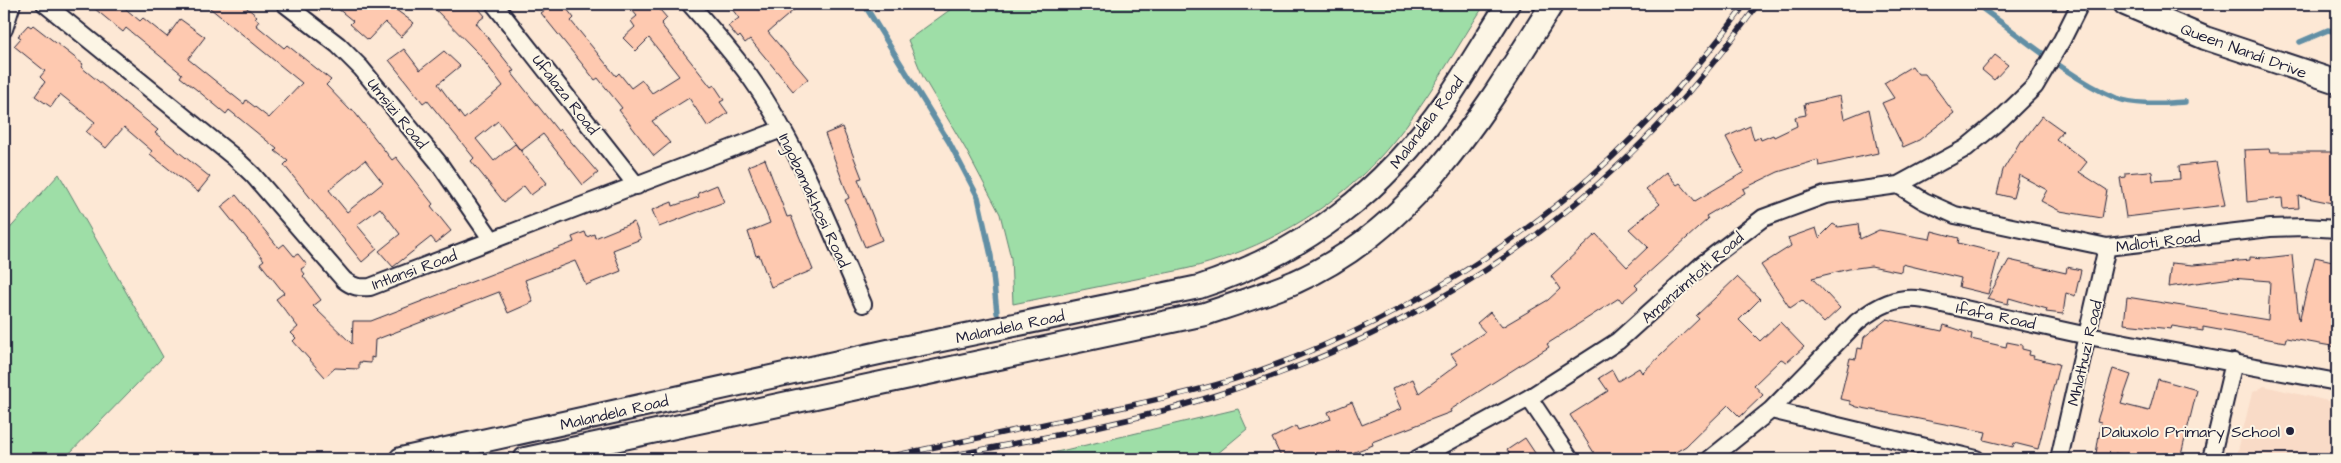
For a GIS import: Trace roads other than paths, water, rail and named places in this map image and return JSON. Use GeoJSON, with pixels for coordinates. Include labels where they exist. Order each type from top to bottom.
{"type":"FeatureCollection","features":[{"type":"Feature","properties":{"kind":"main road","name":"Malandela Road"},"geometry":{"type":"LineString","coordinates":[[401,459],[888,351],[1199,287],[1241,273],[1286,250],[1328,225],[1359,200],[1386,174],[1412,146],[1446,101],[1508,4]]}},
{"type":"Feature","properties":{"kind":"main road","name":"Malandela Road"},"geometry":{"type":"LineString","coordinates":[[525,459],[1205,314],[1296,281],[1334,260],[1369,237],[1423,187],[1471,131],[1552,4]]}},
{"type":"Feature","properties":{"kind":"main road","name":"Queen Nandi Drive"},"geometry":{"type":"LineString","coordinates":[[2125,4],[2204,38],[2337,82]]}},
{"type":"Feature","properties":{"kind":"street"},"geometry":{"type":"LineString","coordinates":[[4,29],[12,4]]}},
{"type":"Feature","properties":{"kind":"street","name":"Intlansi Road"},"geometry":{"type":"LineString","coordinates":[[44,4],[235,158],[253,175],[351,286],[370,287],[782,129]]}},
{"type":"Feature","properties":{"kind":"street","name":"Umsizi Road"},"geometry":{"type":"LineString","coordinates":[[285,4],[338,45],[361,68],[438,162],[492,240]]}},
{"type":"Feature","properties":{"kind":"street","name":"Ufalaza Road"},"geometry":{"type":"LineString","coordinates":[[494,4],[637,186]]}},
{"type":"Feature","properties":{"kind":"street","name":"Ingobamakhosi Road"},"geometry":{"type":"LineString","coordinates":[[690,4],[750,78],[782,129],[801,164],[863,304]]}},
{"type":"Feature","properties":{"kind":"street","name":"Amanzimtoti Road"},"geometry":{"type":"LineString","coordinates":[[1417,459],[1529,398],[1618,341],[1704,263],[1763,218],[1825,195],[1898,185],[1966,148],[2008,112],[2034,86],[2062,40],[2080,4]]}},
{"type":"Feature","properties":{"kind":"street","name":"Mdloti Road"},"geometry":{"type":"LineString","coordinates":[[1898,185],[1924,201],[1955,215],[2107,247],[2270,228],[2304,227],[2337,229]]}},
{"type":"Feature","properties":{"kind":"street","name":"Mhlathuzi Road"},"geometry":{"type":"LineString","coordinates":[[2059,459],[2107,247]]}},
{"type":"Feature","properties":{"kind":"street","name":"Ifafa Road"},"geometry":{"type":"LineString","coordinates":[[1710,459],[1771,410],[1857,322],[1872,310],[1900,298],[1924,300],[2088,336],[2337,382]]}},
{"type":"Feature","properties":{"kind":"street"},"geometry":{"type":"LineString","coordinates":[[2211,459],[2234,362]]}},
{"type":"Feature","properties":{"kind":"street"},"geometry":{"type":"LineString","coordinates":[[1529,398],[1570,459]]}},
{"type":"Feature","properties":{"kind":"street"},"geometry":{"type":"LineString","coordinates":[[1771,410],[1976,459]]}},
{"type":"Feature","properties":{"kind":"waterway"},"geometry":{"type":"LineString","coordinates":[[864,4],[949,142],[978,197],[991,256],[997,313]]}},
{"type":"Feature","properties":{"kind":"waterway"},"geometry":{"type":"LineString","coordinates":[[1976,4],[2062,68],[2098,90],[2124,101],[2142,103],[2185,102]]}},
{"type":"Feature","properties":{"kind":"waterway"},"geometry":{"type":"LineString","coordinates":[[2300,42],[2328,30],[2337,32]]}},
{"type":"Feature","properties":{"kind":"railway"},"geometry":{"type":"LineString","coordinates":[[878,459],[1092,414],[1199,389],[1235,379],[1300,355],[1364,327],[1426,294],[1485,258],[1542,217],[1595,173],[1645,124],[1692,72],[1745,4]]}},
{"type":"Feature","properties":{"kind":"railway"},"geometry":{"type":"LineString","coordinates":[[935,459],[1100,426],[1197,401],[1283,372],[1365,338],[1441,298],[1512,252],[1580,200],[1643,142],[1702,76],[1758,4]]}},
{"type":"Feature","properties":{"kind":"place","name":"Daluxolo Primary School"},"geometry":{"type":"Point","coordinates":[2290,431]}}]}
